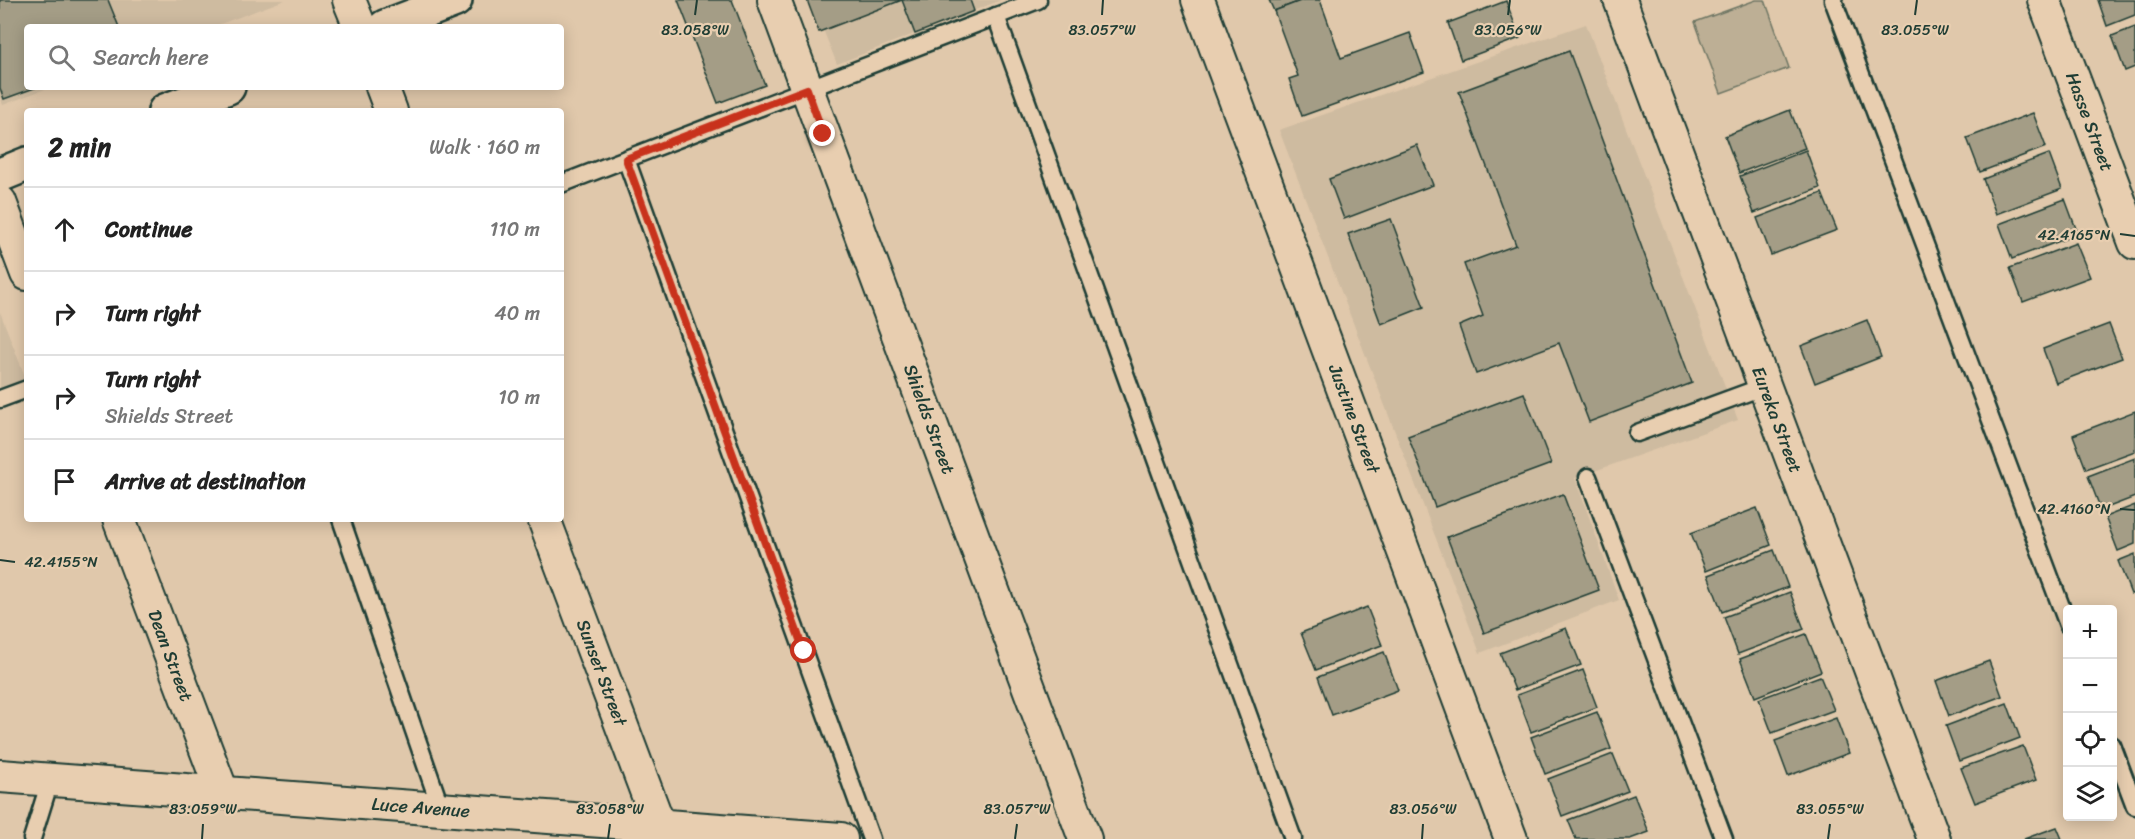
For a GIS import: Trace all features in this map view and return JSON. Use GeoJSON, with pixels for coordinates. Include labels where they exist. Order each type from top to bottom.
{"type":"FeatureCollection","features":[{"type":"Feature","properties":{"kind":"main road"},"geometry":{"type":"LineString","coordinates":[[393,24],[455,0]]}},
{"type":"Feature","properties":{"kind":"main road"},"geometry":{"type":"LineString","coordinates":[[173,108],[220,90]]}},
{"type":"Feature","properties":{"kind":"main road"},"geometry":{"type":"LineString","coordinates":[[0,175],[24,165]]}},
{"type":"Feature","properties":{"kind":"street"},"geometry":{"type":"LineString","coordinates":[[349,0],[359,24]]}},
{"type":"Feature","properties":{"kind":"street","name":"Shields Street"},"geometry":{"type":"LineString","coordinates":[[774,0],[1085,839]]}},
{"type":"Feature","properties":{"kind":"street","name":"Justine Street"},"geometry":{"type":"LineString","coordinates":[[1198,0],[1511,839]]}},
{"type":"Feature","properties":{"kind":"street","name":"Eureka Street"},"geometry":{"type":"LineString","coordinates":[[1620,0],[1934,839]]}},
{"type":"Feature","properties":{"kind":"street","name":"Hasse Street"},"geometry":{"type":"LineString","coordinates":[[2044,0],[2135,243]]}},
{"type":"Feature","properties":{"kind":"street"},"geometry":{"type":"LineString","coordinates":[[383,90],[390,108]]}},
{"type":"Feature","properties":{"kind":"street"},"geometry":{"type":"LineString","coordinates":[[0,202],[24,266]]}},
{"type":"Feature","properties":{"kind":"street","name":"Dean Street"},"geometry":{"type":"LineString","coordinates":[[120,522],[222,792]]}},
{"type":"Feature","properties":{"kind":"street","name":"Sunset Street"},"geometry":{"type":"LineString","coordinates":[[545,522],[659,825]]}},
{"type":"Feature","properties":{"kind":"street","name":"Luce Avenue"},"geometry":{"type":"LineString","coordinates":[[0,774],[50,781],[841,839]]}},
{"type":"Feature","properties":{"kind":"lane"},"geometry":{"type":"LineString","coordinates":[[564,183],[1038,0]]}},
{"type":"Feature","properties":{"kind":"lane"},"geometry":{"type":"LineString","coordinates":[[1833,0],[2063,614]]}},
{"type":"Feature","properties":{"kind":"lane"},"geometry":{"type":"LineString","coordinates":[[996,16],[1293,839]]}},
{"type":"Feature","properties":{"kind":"lane"},"geometry":{"type":"LineString","coordinates":[[626,159],[871,839]]}},
{"type":"Feature","properties":{"kind":"lane"},"geometry":{"type":"LineString","coordinates":[[1637,433],[1765,386]]}},
{"type":"Feature","properties":{"kind":"lane"},"geometry":{"type":"LineString","coordinates":[[0,399],[24,390]]}},
{"type":"Feature","properties":{"kind":"lane"},"geometry":{"type":"LineString","coordinates":[[1588,477],[1724,839]]}},
{"type":"Feature","properties":{"kind":"lane"},"geometry":{"type":"LineString","coordinates":[[342,522],[441,809]]}},
{"type":"Feature","properties":{"kind":"lane"},"geometry":{"type":"LineString","coordinates":[[2117,759],[2135,806]]}},
{"type":"Feature","properties":{"kind":"lane"},"geometry":{"type":"LineString","coordinates":[[32,839],[50,781]]}},
{"type":"Feature","properties":{"kind":"shaded area"},"geometry":{"type":"Polygon","coordinates":[[[0,0],[285,0],[220,24],[24,24],[24,90],[42,90],[3,105],[0,97],[0,0]]]}},
{"type":"Feature","properties":{"kind":"shaded area"},"geometry":{"type":"Polygon","coordinates":[[[811,0],[1001,0],[837,64],[811,0]]]}},
{"type":"Feature","properties":{"kind":"shaded area"},"geometry":{"type":"Polygon","coordinates":[[[1756,0],[1765,0],[1789,68],[1721,93],[1695,22],[1756,0]]]}},
{"type":"Feature","properties":{"kind":"shaded area"},"geometry":{"type":"Polygon","coordinates":[[[1586,24],[1738,420],[1575,478],[1619,600],[1480,653],[1279,130],[1586,24]]]}},
{"type":"Feature","properties":{"kind":"shaded area"},"geometry":{"type":"Polygon","coordinates":[[[0,312],[24,374],[24,380],[0,389],[0,312]]]}},
{"type":"Feature","properties":{"kind":"building"},"geometry":{"type":"Polygon","coordinates":[[[0,0],[108,0],[118,24],[24,24],[24,90],[29,90],[4,99],[0,88],[0,0]]]}},
{"type":"Feature","properties":{"kind":"building"},"geometry":{"type":"Polygon","coordinates":[[[678,0],[732,0],[765,85],[718,103],[678,0]]]}},
{"type":"Feature","properties":{"kind":"building"},"geometry":{"type":"Polygon","coordinates":[[[807,0],[902,0],[819,32],[807,0]]]}},
{"type":"Feature","properties":{"kind":"building"},"geometry":{"type":"Polygon","coordinates":[[[902,0],[970,0],[974,11],[915,34],[902,0]]]}},
{"type":"Feature","properties":{"kind":"building"},"geometry":{"type":"Polygon","coordinates":[[[1269,0],[1303,0],[1274,11],[1269,0]]]}},
{"type":"Feature","properties":{"kind":"building"},"geometry":{"type":"Polygon","coordinates":[[[1303,0],[1320,0],[1341,58],[1410,33],[1424,72],[1302,116],[1289,79],[1298,76],[1274,11],[1303,0]]]}},
{"type":"Feature","properties":{"kind":"building"},"geometry":{"type":"Polygon","coordinates":[[[2098,0],[2135,0],[2135,15],[2107,26],[2098,0]]]}},
{"type":"Feature","properties":{"kind":"building"},"geometry":{"type":"Polygon","coordinates":[[[1506,1],[1520,38],[1461,60],[1448,23],[1506,1]]]}},
{"type":"Feature","properties":{"kind":"building"},"geometry":{"type":"Polygon","coordinates":[[[2135,27],[2135,67],[2125,71],[2112,36],[2135,27]]]}},
{"type":"Feature","properties":{"kind":"building"},"geometry":{"type":"Polygon","coordinates":[[[1569,51],[1692,383],[1589,422],[1559,343],[1476,374],[1459,326],[1483,316],[1464,264],[1516,245],[1459,92],[1569,51]]]}},
{"type":"Feature","properties":{"kind":"building"},"geometry":{"type":"Polygon","coordinates":[[[1790,110],[1805,148],[1739,173],[1725,136],[1790,110]]]}},
{"type":"Feature","properties":{"kind":"building"},"geometry":{"type":"Polygon","coordinates":[[[2033,113],[2046,147],[1980,172],[1967,138],[2033,113]]]}},
{"type":"Feature","properties":{"kind":"building"},"geometry":{"type":"Polygon","coordinates":[[[1417,145],[1433,185],[1344,219],[1329,179],[1417,145]]]}},
{"type":"Feature","properties":{"kind":"building"},"geometry":{"type":"Polygon","coordinates":[[[1806,150],[1820,188],[1754,213],[1740,176],[1806,150]]]}},
{"type":"Feature","properties":{"kind":"building"},"geometry":{"type":"Polygon","coordinates":[[[2049,154],[2062,189],[1996,214],[1983,179],[2049,154]]]}},
{"type":"Feature","properties":{"kind":"building"},"geometry":{"type":"Polygon","coordinates":[[[1822,193],[1837,230],[1771,255],[1757,218],[1822,193]]]}},
{"type":"Feature","properties":{"kind":"building"},"geometry":{"type":"Polygon","coordinates":[[[2065,199],[2078,234],[2012,259],[1999,224],[2065,199]]]}},
{"type":"Feature","properties":{"kind":"building"},"geometry":{"type":"Polygon","coordinates":[[[1391,219],[1424,307],[1381,324],[1348,234],[1391,219]]]}},
{"type":"Feature","properties":{"kind":"building"},"geometry":{"type":"Polygon","coordinates":[[[2076,243],[2090,277],[2023,302],[2010,268],[2076,243]]]}},
{"type":"Feature","properties":{"kind":"building"},"geometry":{"type":"Polygon","coordinates":[[[1867,320],[1881,357],[1815,383],[1801,346],[1867,320]]]}},
{"type":"Feature","properties":{"kind":"building"},"geometry":{"type":"Polygon","coordinates":[[[2109,324],[2122,358],[2056,383],[2043,349],[2109,324]]]}},
{"type":"Feature","properties":{"kind":"building"},"geometry":{"type":"Polygon","coordinates":[[[1524,393],[1551,464],[1435,507],[1408,436],[1524,393]]]}},
{"type":"Feature","properties":{"kind":"building"},"geometry":{"type":"Polygon","coordinates":[[[2135,411],[2135,451],[2086,469],[2073,435],[2135,411]]]}},
{"type":"Feature","properties":{"kind":"building"},"geometry":{"type":"Polygon","coordinates":[[[2135,458],[2135,497],[2101,510],[2088,476],[2135,458]]]}},
{"type":"Feature","properties":{"kind":"building"},"geometry":{"type":"Polygon","coordinates":[[[1563,494],[1599,590],[1484,633],[1447,537],[1563,494]]]}},
{"type":"Feature","properties":{"kind":"building"},"geometry":{"type":"Polygon","coordinates":[[[2135,505],[2135,544],[2118,551],[2105,517],[2135,505]]]}},
{"type":"Feature","properties":{"kind":"building"},"geometry":{"type":"Polygon","coordinates":[[[1757,508],[1771,545],[1706,571],[1691,533],[1757,508]]]}},
{"type":"Feature","properties":{"kind":"building"},"geometry":{"type":"Polygon","coordinates":[[[1774,550],[1788,587],[1722,612],[1708,575],[1774,550]]]}},
{"type":"Feature","properties":{"kind":"building"},"geometry":{"type":"Polygon","coordinates":[[[2135,554],[2135,593],[2131,594],[2118,561],[2135,554]]]}},
{"type":"Feature","properties":{"kind":"building"},"geometry":{"type":"Polygon","coordinates":[[[1790,592],[1804,629],[1738,654],[1724,617],[1790,592]]]}},
{"type":"Feature","properties":{"kind":"building"},"geometry":{"type":"Polygon","coordinates":[[[1367,607],[1382,645],[1316,670],[1301,633],[1367,607]]]}},
{"type":"Feature","properties":{"kind":"building"},"geometry":{"type":"Polygon","coordinates":[[[1566,628],[1581,665],[1515,690],[1500,653],[1566,628]]]}},
{"type":"Feature","properties":{"kind":"building"},"geometry":{"type":"Polygon","coordinates":[[[1806,634],[1821,671],[1755,697],[1740,659],[1806,634]]]}},
{"type":"Feature","properties":{"kind":"building"},"geometry":{"type":"Polygon","coordinates":[[[1384,652],[1398,690],[1332,715],[1318,677],[1384,652]]]}},
{"type":"Feature","properties":{"kind":"building"},"geometry":{"type":"Polygon","coordinates":[[[1989,661],[2002,696],[1949,716],[1936,681],[1989,661]]]}},
{"type":"Feature","properties":{"kind":"building"},"geometry":{"type":"Polygon","coordinates":[[[1583,670],[1597,707],[1531,732],[1517,695],[1583,670]]]}},
{"type":"Feature","properties":{"kind":"building"},"geometry":{"type":"Polygon","coordinates":[[[1820,676],[1834,710],[1772,733],[1759,699],[1820,676]]]}},
{"type":"Feature","properties":{"kind":"building"},"geometry":{"type":"Polygon","coordinates":[[[2007,703],[2020,738],[1959,761],[1946,726],[2007,703]]]}},
{"type":"Feature","properties":{"kind":"building"},"geometry":{"type":"Polygon","coordinates":[[[1597,712],[1611,749],[1545,774],[1531,737],[1597,712]]]}},
{"type":"Feature","properties":{"kind":"building"},"geometry":{"type":"Polygon","coordinates":[[[1836,718],[1849,753],[1788,776],[1775,741],[1836,718]]]}},
{"type":"Feature","properties":{"kind":"building"},"geometry":{"type":"Polygon","coordinates":[[[2023,746],[2036,780],[1975,803],[1961,768],[2023,746]]]}},
{"type":"Feature","properties":{"kind":"building"},"geometry":{"type":"Polygon","coordinates":[[[1613,754],[1628,791],[1562,816],[1548,779],[1613,754]]]}},
{"type":"Feature","properties":{"kind":"building"},"geometry":{"type":"Polygon","coordinates":[[[1634,795],[1649,832],[1630,839],[1576,839],[1568,820],[1634,795]]]}},
{"type":"Feature","properties":{"kind":"building"},"geometry":{"type":"Polygon","coordinates":[[[2057,827],[2062,839],[2024,839],[2057,827]]]}},
{"type":"Feature","properties":{"kind":"route"},"geometry":{"type":"LineString","coordinates":[[804,651],[626,159],[807,89],[823,134]]}}]}
